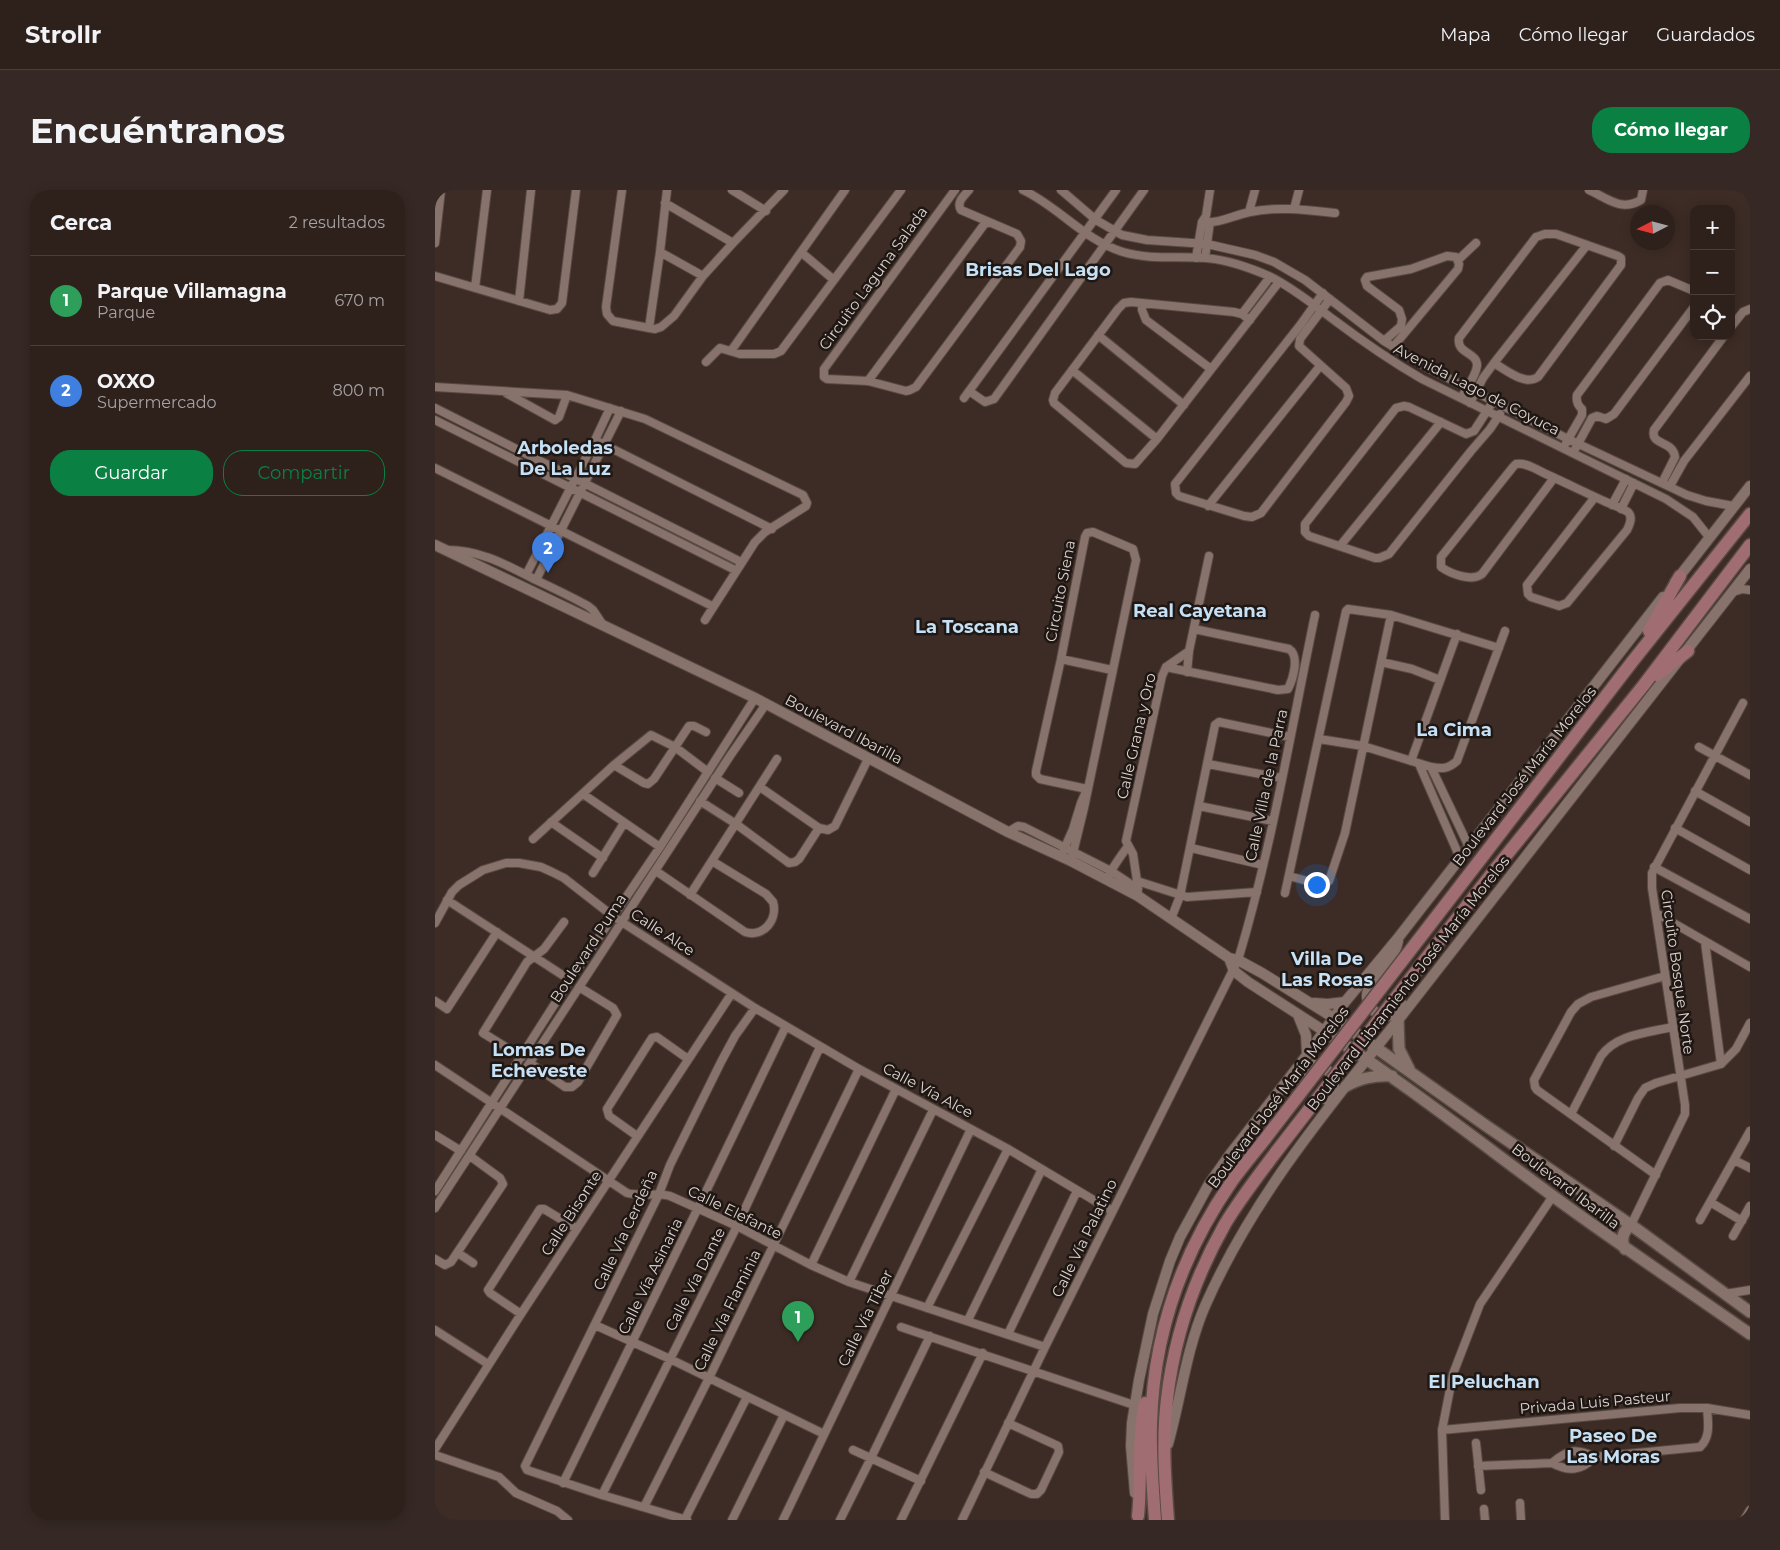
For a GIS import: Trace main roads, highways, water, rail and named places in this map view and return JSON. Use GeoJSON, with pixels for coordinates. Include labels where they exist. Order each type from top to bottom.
{"type":"FeatureCollection","features":[{"type":"Feature","properties":{"kind":"main road","name":"Boulevard José María Morelos"},"geometry":{"type":"LineString","coordinates":[[1155,1520],[1151,1426],[1155,1375],[1165,1324],[1184,1266],[1213,1211],[1233,1180],[1633,662],[1750,514]]}},
{"type":"Feature","properties":{"kind":"main road","name":"Boulevard José María Morelos"},"geometry":{"type":"LineString","coordinates":[[1168,1520],[1164,1455],[1170,1375],[1177,1344],[1193,1293],[1212,1249],[1226,1223],[1275,1152],[1496,868],[1643,686],[1750,545]]}},
{"type":"Feature","properties":{"kind":"main road"},"geometry":{"type":"LineString","coordinates":[[1633,662],[1679,576]]}},
{"type":"Feature","properties":{"kind":"main road"},"geometry":{"type":"LineString","coordinates":[[1643,686],[1688,650]]}},
{"type":"Feature","properties":{"kind":"main road","name":"Boulevard Ibarilla"},"geometry":{"type":"LineString","coordinates":[[1334,1018],[1631,1225],[1750,1312]]}},
{"type":"Feature","properties":{"kind":"main road"},"geometry":{"type":"LineString","coordinates":[[1398,1020],[1399,1049],[1411,1073]]}},
{"type":"Feature","properties":{"kind":"main road","name":"Boulevard Ibarilla"},"geometry":{"type":"LineString","coordinates":[[1324,1032],[1392,1076],[1625,1249],[1750,1334]]}},
{"type":"Feature","properties":{"kind":"main road"},"geometry":{"type":"LineString","coordinates":[[1346,1086],[1371,1076],[1392,1076]]}},
{"type":"Feature","properties":{"kind":"main road"},"geometry":{"type":"LineString","coordinates":[[1625,1249],[1623,1238],[1626,1229],[1631,1225]]}},
{"type":"Feature","properties":{"kind":"main road"},"geometry":{"type":"LineString","coordinates":[[1685,1288],[1697,1292],[1723,1310],[1729,1309],[1735,1302]]}},
{"type":"Feature","properties":{"kind":"main road"},"geometry":{"type":"LineString","coordinates":[[1138,1518],[1141,1428],[1146,1398],[1155,1375]]}},
{"type":"Feature","properties":{"kind":"place","name":"OXXO"},"geometry":{"type":"Point","coordinates":[548,573]}},
{"type":"Feature","properties":{"kind":"place","name":"Parque Villamagna"},"geometry":{"type":"Point","coordinates":[798,1342]}},
{"type":"Feature","properties":{"kind":"district","name":"Brisas Del Lago"},"geometry":{"type":"Point","coordinates":[1038,270]}},
{"type":"Feature","properties":{"kind":"district","name":"Arboledas De La Luz"},"geometry":{"type":"Point","coordinates":[565,458]}},
{"type":"Feature","properties":{"kind":"district","name":"Real Cayetana"},"geometry":{"type":"Point","coordinates":[1200,611]}},
{"type":"Feature","properties":{"kind":"district","name":"La Toscana"},"geometry":{"type":"Point","coordinates":[967,627]}},
{"type":"Feature","properties":{"kind":"district","name":"La Cima"},"geometry":{"type":"Point","coordinates":[1454,730]}},
{"type":"Feature","properties":{"kind":"district","name":"Villa De Las Rosas"},"geometry":{"type":"Point","coordinates":[1327,970]}},
{"type":"Feature","properties":{"kind":"district","name":"Lomas De Echeveste"},"geometry":{"type":"Point","coordinates":[539,1060]}},
{"type":"Feature","properties":{"kind":"district","name":"El Peluchan"},"geometry":{"type":"Point","coordinates":[1484,1382]}},
{"type":"Feature","properties":{"kind":"district","name":"Paseo De Las Moras"},"geometry":{"type":"Point","coordinates":[1613,1446]}}]}
